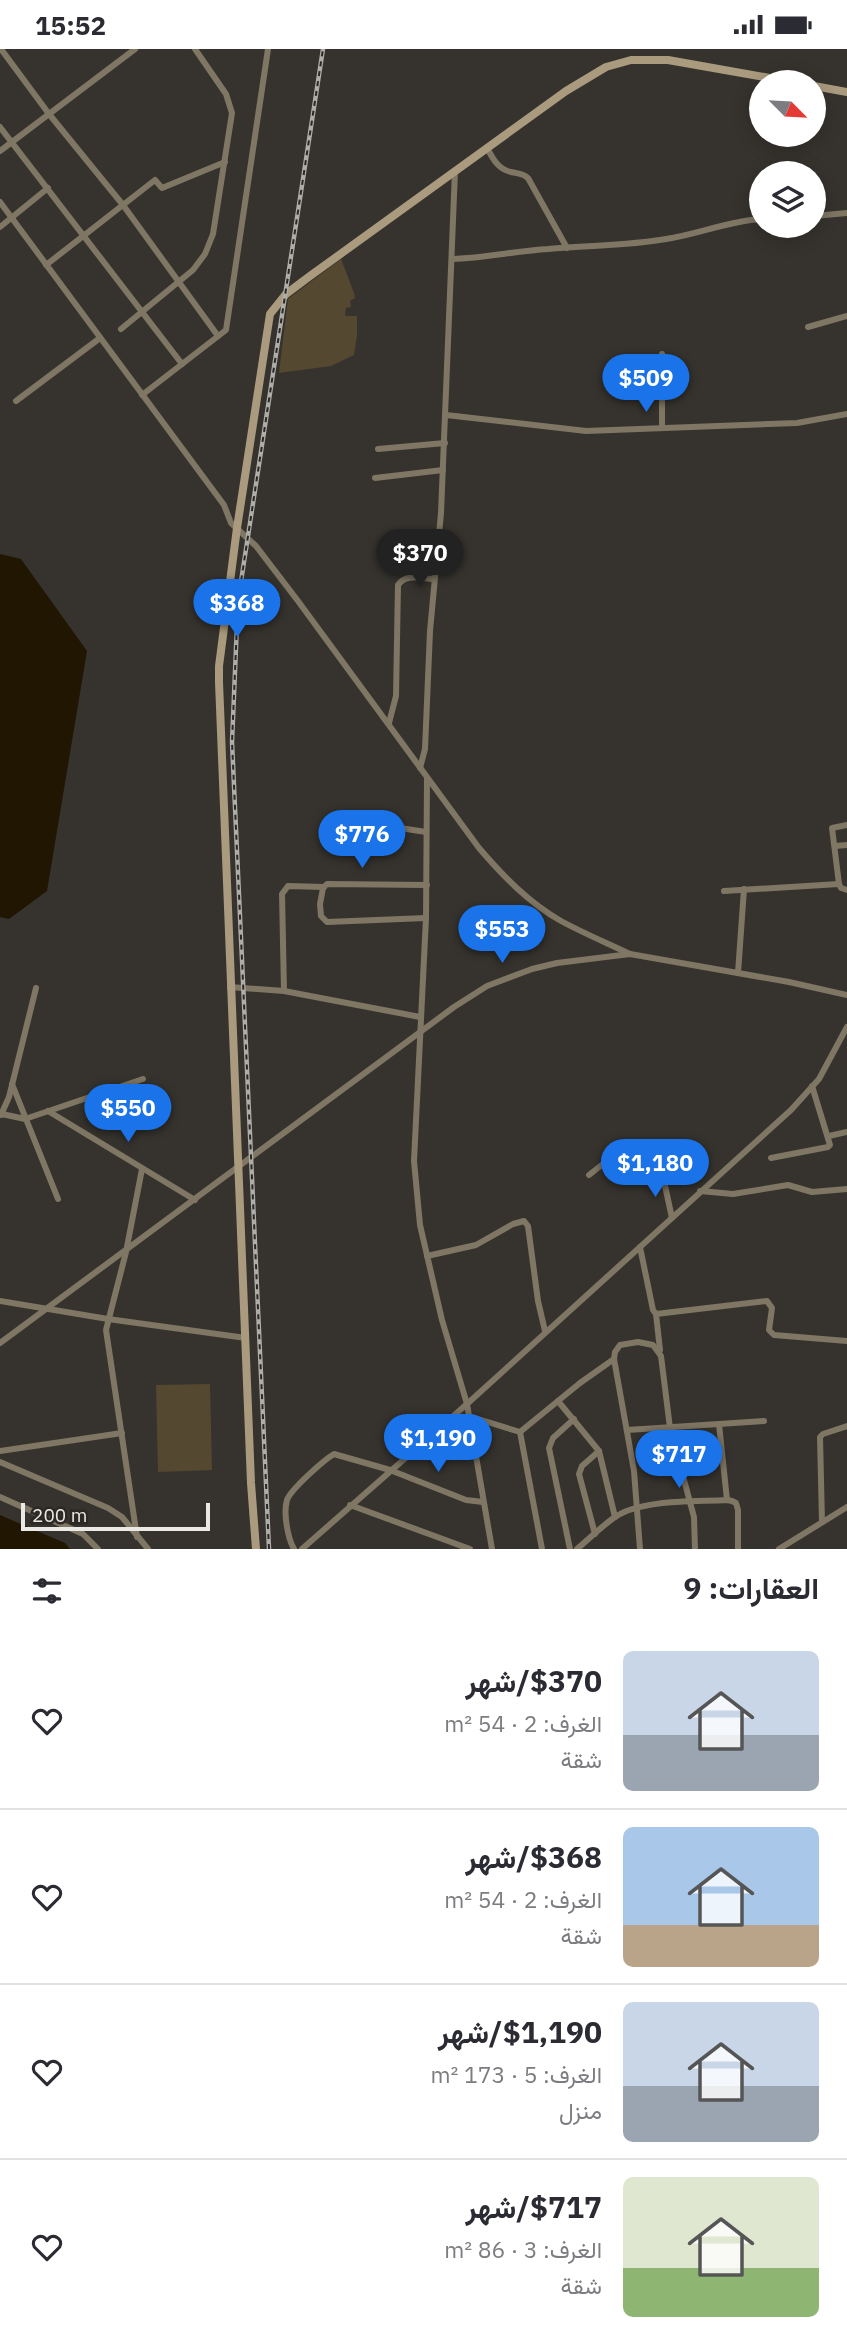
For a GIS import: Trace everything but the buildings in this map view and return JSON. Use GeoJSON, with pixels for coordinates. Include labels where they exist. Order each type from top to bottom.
{"type":"FeatureCollection","features":[{"type":"Feature","properties":{"kind":"street"},"geometry":{"type":"LineString","coordinates":[[1,49],[122,205],[218,336]]}},
{"type":"Feature","properties":{"kind":"street"},"geometry":{"type":"LineString","coordinates":[[0,151],[135,49]]}},
{"type":"Feature","properties":{"kind":"street"},"geometry":{"type":"LineString","coordinates":[[121,329],[200,263],[211,242],[232,122],[226,94],[195,49]]}},
{"type":"Feature","properties":{"kind":"street"},"geometry":{"type":"LineString","coordinates":[[142,395],[226,330],[268,49]]}},
{"type":"Feature","properties":{"kind":"street"},"geometry":{"type":"LineString","coordinates":[[256,1549],[230,987],[219,674],[237,528],[268,321],[275,306],[310,276],[586,77],[606,67],[631,60],[667,60],[749,74]]}},
{"type":"Feature","properties":{"kind":"street"},"geometry":{"type":"LineString","coordinates":[[826,88],[847,92]]}},
{"type":"Feature","properties":{"kind":"street"},"geometry":{"type":"LineString","coordinates":[[0,127],[182,364]]}},
{"type":"Feature","properties":{"kind":"street"},"geometry":{"type":"LineString","coordinates":[[487,148],[500,167],[528,178],[567,248]]}},
{"type":"Feature","properties":{"kind":"street"},"geometry":{"type":"LineString","coordinates":[[46,265],[155,180],[162,188],[225,162]]}},
{"type":"Feature","properties":{"kind":"street"},"geometry":{"type":"LineString","coordinates":[[420,768],[425,749],[430,631],[441,513],[455,171]]}},
{"type":"Feature","properties":{"kind":"street"},"geometry":{"type":"LineString","coordinates":[[0,226],[48,188]]}},
{"type":"Feature","properties":{"kind":"street"},"geometry":{"type":"LineString","coordinates":[[0,202],[224,505],[231,523],[256,546],[479,848],[503,876],[559,920],[630,954],[847,995]]}},
{"type":"Feature","properties":{"kind":"street"},"geometry":{"type":"LineString","coordinates":[[826,215],[847,213]]}},
{"type":"Feature","properties":{"kind":"street"},"geometry":{"type":"LineString","coordinates":[[452,259],[641,243],[749,220]]}},
{"type":"Feature","properties":{"kind":"street"},"geometry":{"type":"LineString","coordinates":[[808,327],[847,316]]}},
{"type":"Feature","properties":{"kind":"street"},"geometry":{"type":"LineString","coordinates":[[16,401],[100,338]]}},
{"type":"Feature","properties":{"kind":"street"},"geometry":{"type":"LineString","coordinates":[[662,354],[662,427]]}},
{"type":"Feature","properties":{"kind":"street"},"geometry":{"type":"LineString","coordinates":[[446,415],[586,431],[797,423],[847,414]]}},
{"type":"Feature","properties":{"kind":"street"},"geometry":{"type":"LineString","coordinates":[[378,449],[445,443]]}},
{"type":"Feature","properties":{"kind":"street"},"geometry":{"type":"LineString","coordinates":[[375,478],[443,470]]}},
{"type":"Feature","properties":{"kind":"street"},"geometry":{"type":"LineString","coordinates":[[389,723],[396,696],[398,585],[408,577],[434,579]]}},
{"type":"Feature","properties":{"kind":"street"},"geometry":{"type":"LineString","coordinates":[[427,778],[426,918],[414,1161],[420,1225],[442,1320],[467,1404],[492,1549]]}},
{"type":"Feature","properties":{"kind":"street"},"geometry":{"type":"LineString","coordinates":[[349,820],[426,832]]}},
{"type":"Feature","properties":{"kind":"street"},"geometry":{"type":"LineString","coordinates":[[847,825],[832,827],[839,884],[847,890]]}},
{"type":"Feature","properties":{"kind":"street"},"geometry":{"type":"LineString","coordinates":[[835,846],[847,845]]}},
{"type":"Feature","properties":{"kind":"street"},"geometry":{"type":"LineString","coordinates":[[724,891],[839,884]]}},
{"type":"Feature","properties":{"kind":"street"},"geometry":{"type":"LineString","coordinates":[[284,991],[282,894],[288,886],[427,885]]}},
{"type":"Feature","properties":{"kind":"street"},"geometry":{"type":"LineString","coordinates":[[324,887],[320,904],[321,916],[325,921],[426,918]]}},
{"type":"Feature","properties":{"kind":"street"},"geometry":{"type":"LineString","coordinates":[[737,973],[744,889]]}},
{"type":"Feature","properties":{"kind":"street"},"geometry":{"type":"LineString","coordinates":[[0,1343],[419,1032],[476,993],[511,976],[557,963],[630,954]]}},
{"type":"Feature","properties":{"kind":"street"},"geometry":{"type":"LineString","coordinates":[[230,987],[284,991],[420,1017]]}},
{"type":"Feature","properties":{"kind":"street"},"geometry":{"type":"LineString","coordinates":[[36,988],[9,1097],[1,1116],[25,1119],[143,1079]]}},
{"type":"Feature","properties":{"kind":"street"},"geometry":{"type":"LineString","coordinates":[[302,1549],[467,1404],[791,1110],[831,1059],[847,1027]]}},
{"type":"Feature","properties":{"kind":"street"},"geometry":{"type":"LineString","coordinates":[[12,1083],[58,1199]]}},
{"type":"Feature","properties":{"kind":"street"},"geometry":{"type":"LineString","coordinates":[[771,1158],[828,1147],[829,1136],[812,1086]]}},
{"type":"Feature","properties":{"kind":"street"},"geometry":{"type":"LineString","coordinates":[[48,1111],[195,1200]]}},
{"type":"Feature","properties":{"kind":"street"},"geometry":{"type":"LineString","coordinates":[[829,1136],[847,1132]]}},
{"type":"Feature","properties":{"kind":"street"},"geometry":{"type":"LineString","coordinates":[[589,1175],[608,1160],[657,1149],[672,1218]]}},
{"type":"Feature","properties":{"kind":"street"},"geometry":{"type":"LineString","coordinates":[[137,1537],[106,1330],[126,1252],[142,1169]]}},
{"type":"Feature","properties":{"kind":"street"},"geometry":{"type":"LineString","coordinates":[[700,1191],[733,1194],[788,1185],[809,1192],[847,1189]]}},
{"type":"Feature","properties":{"kind":"street"},"geometry":{"type":"LineString","coordinates":[[427,1256],[477,1245],[523,1220],[527,1226],[545,1331]]}},
{"type":"Feature","properties":{"kind":"street"},"geometry":{"type":"LineString","coordinates":[[640,1247],[656,1314],[670,1428],[694,1517],[695,1549]]}},
{"type":"Feature","properties":{"kind":"street"},"geometry":{"type":"LineString","coordinates":[[0,1300],[108,1319],[246,1338]]}},
{"type":"Feature","properties":{"kind":"street"},"geometry":{"type":"LineString","coordinates":[[656,1314],[767,1301],[772,1308],[769,1330],[774,1335],[847,1341]]}},
{"type":"Feature","properties":{"kind":"street"},"geometry":{"type":"LineString","coordinates":[[640,1549],[638,1508],[614,1359],[618,1347],[631,1342],[651,1344],[661,1356]]}},
{"type":"Feature","properties":{"kind":"street"},"geometry":{"type":"LineString","coordinates":[[520,1432],[614,1359]]}},
{"type":"Feature","properties":{"kind":"street"},"geometry":{"type":"LineString","coordinates":[[558,1401],[599,1451],[615,1517]]}},
{"type":"Feature","properties":{"kind":"street"},"geometry":{"type":"LineString","coordinates":[[468,1416],[520,1432]]}},
{"type":"Feature","properties":{"kind":"street"},"geometry":{"type":"LineString","coordinates":[[570,1549],[549,1444],[574,1419]]}},
{"type":"Feature","properties":{"kind":"street"},"geometry":{"type":"LineString","coordinates":[[627,1430],[764,1422]]}},
{"type":"Feature","properties":{"kind":"street"},"geometry":{"type":"LineString","coordinates":[[719,1424],[727,1500]]}},
{"type":"Feature","properties":{"kind":"street"},"geometry":{"type":"LineString","coordinates":[[822,1522],[820,1437],[847,1426]]}},
{"type":"Feature","properties":{"kind":"street"},"geometry":{"type":"LineString","coordinates":[[520,1432],[542,1549]]}},
{"type":"Feature","properties":{"kind":"street"},"geometry":{"type":"LineString","coordinates":[[0,1451],[122,1433]]}},
{"type":"Feature","properties":{"kind":"street"},"geometry":{"type":"LineString","coordinates":[[595,1534],[579,1474],[582,1466],[599,1451]]}},
{"type":"Feature","properties":{"kind":"street"},"geometry":{"type":"LineString","coordinates":[[294,1549],[290,1541],[287,1501],[293,1491],[328,1458],[340,1454],[390,1470],[466,1500],[483,1502]]}},
{"type":"Feature","properties":{"kind":"street"},"geometry":{"type":"LineString","coordinates":[[0,1462],[122,1517],[148,1549]]}},
{"type":"Feature","properties":{"kind":"street"},"geometry":{"type":"LineString","coordinates":[[0,1497],[83,1534],[98,1549]]}},
{"type":"Feature","properties":{"kind":"street"},"geometry":{"type":"LineString","coordinates":[[577,1549],[615,1517],[638,1508],[727,1500],[737,1506],[738,1549]]}},
{"type":"Feature","properties":{"kind":"street"},"geometry":{"type":"LineString","coordinates":[[350,1505],[470,1549]]}},
{"type":"Feature","properties":{"kind":"street"},"geometry":{"type":"LineString","coordinates":[[779,1549],[847,1507]]}},
{"type":"Feature","properties":{"kind":"shaded area"},"geometry":{"type":"Polygon","coordinates":[[[341,259],[355,298],[350,301],[351,307],[346,308],[345,316],[357,316],[354,355],[331,366],[279,373],[288,299],[341,259]]]}},
{"type":"Feature","properties":{"kind":"shaded area"},"geometry":{"type":"Polygon","coordinates":[[[0,554],[21,559],[87,651],[47,891],[9,919],[0,917],[0,554]]]}},
{"type":"Feature","properties":{"kind":"shaded area"},"geometry":{"type":"Polygon","coordinates":[[[210,1384],[212,1470],[158,1472],[156,1385],[210,1384]]]}},
{"type":"Feature","properties":{"kind":"shaded area"},"geometry":{"type":"Polygon","coordinates":[[[0,1515],[65,1543],[70,1549],[0,1549],[0,1515]]]}},
{"type":"Feature","properties":{"kind":"railway"},"geometry":{"type":"LineString","coordinates":[[269,1549],[232,742],[238,601],[323,49]]}}]}
